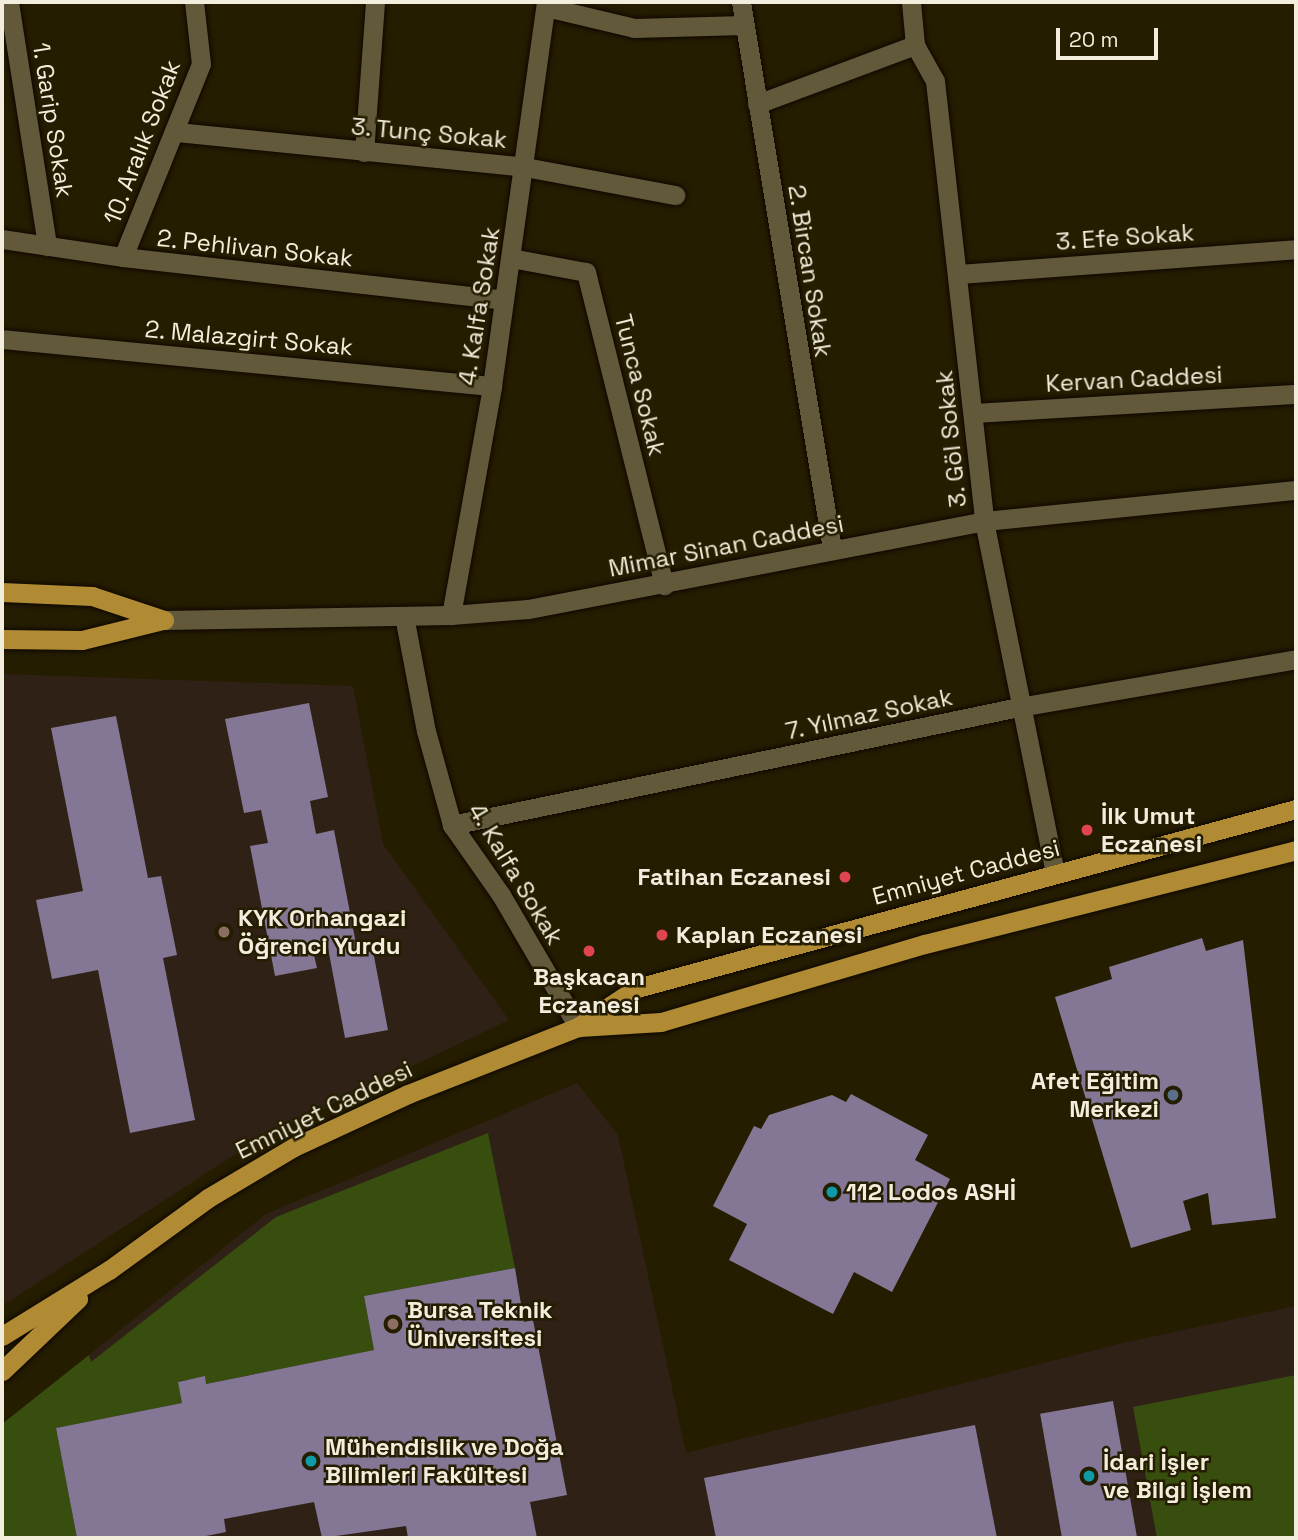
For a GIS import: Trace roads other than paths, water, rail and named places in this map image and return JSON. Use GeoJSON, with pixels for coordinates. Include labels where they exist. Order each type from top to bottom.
{"type":"FeatureCollection","features":[{"type":"Feature","properties":{"kind":"main road"},"geometry":{"type":"LineString","coordinates":[[2,592],[92,596],[164,620]]}},
{"type":"Feature","properties":{"kind":"main road"},"geometry":{"type":"LineString","coordinates":[[2,639],[82,640],[164,620]]}},
{"type":"Feature","properties":{"kind":"main road","name":"Emniyet Caddesi"},"geometry":{"type":"LineString","coordinates":[[109,1270],[208,1198],[294,1147],[408,1094],[578,1027],[637,988],[1296,808]]}},
{"type":"Feature","properties":{"kind":"main road","name":"Emniyet Caddesi"},"geometry":{"type":"LineString","coordinates":[[578,1027],[661,1022],[951,937],[1296,850]]}},
{"type":"Feature","properties":{"kind":"main road"},"geometry":{"type":"LineString","coordinates":[[2,1336],[109,1270]]}},
{"type":"Feature","properties":{"kind":"main road"},"geometry":{"type":"LineString","coordinates":[[2,1371],[109,1270]]}},
{"type":"Feature","properties":{"kind":"street","name":"1. Garip Sokak"},"geometry":{"type":"LineString","coordinates":[[9,2],[47,246]]}},
{"type":"Feature","properties":{"kind":"street","name":"10. Aralık Sokak"},"geometry":{"type":"LineString","coordinates":[[123,257],[176,132],[201,64],[194,2]]}},
{"type":"Feature","properties":{"kind":"street"},"geometry":{"type":"LineString","coordinates":[[364,152],[375,2]]}},
{"type":"Feature","properties":{"kind":"street","name":"2. Bircan Sokak"},"geometry":{"type":"LineString","coordinates":[[741,2],[832,549]]}},
{"type":"Feature","properties":{"kind":"street","name":"3. Göl Sokak"},"geometry":{"type":"LineString","coordinates":[[911,2],[915,45],[935,81],[975,413],[984,521],[1019,708],[1055,873]]}},
{"type":"Feature","properties":{"kind":"street"},"geometry":{"type":"LineString","coordinates":[[546,4],[634,27],[744,25]]}},
{"type":"Feature","properties":{"kind":"street","name":"4. Kalfa Sokak"},"geometry":{"type":"LineString","coordinates":[[451,615],[492,386],[546,4]]}},
{"type":"Feature","properties":{"kind":"street"},"geometry":{"type":"LineString","coordinates":[[757,104],[915,45]]}},
{"type":"Feature","properties":{"kind":"street","name":"3. Tunç Sokak"},"geometry":{"type":"LineString","coordinates":[[176,132],[525,167],[675,195]]}},
{"type":"Feature","properties":{"kind":"street","name":"2. Pehlivan Sokak"},"geometry":{"type":"LineString","coordinates":[[2,239],[123,257],[504,300]]}},
{"type":"Feature","properties":{"kind":"street","name":"3. Efe Sokak"},"geometry":{"type":"LineString","coordinates":[[958,274],[1296,249]]}},
{"type":"Feature","properties":{"kind":"street","name":"Tunca Sokak"},"geometry":{"type":"LineString","coordinates":[[511,258],[586,272],[664,585]]}},
{"type":"Feature","properties":{"kind":"street","name":"2. Malazgirt Sokak"},"geometry":{"type":"LineString","coordinates":[[2,339],[492,386]]}},
{"type":"Feature","properties":{"kind":"street","name":"Kervan Caddesi"},"geometry":{"type":"LineString","coordinates":[[975,413],[1296,394]]}},
{"type":"Feature","properties":{"kind":"street","name":"Mimar Sinan Caddesi"},"geometry":{"type":"LineString","coordinates":[[164,620],[451,615],[528,608],[664,585],[832,549],[984,521],[1296,490]]}},
{"type":"Feature","properties":{"kind":"street"},"geometry":{"type":"LineString","coordinates":[[1219,498],[1296,504]]}},
{"type":"Feature","properties":{"kind":"street","name":"4. Kalfa Sokak"},"geometry":{"type":"LineString","coordinates":[[404,616],[426,731],[452,825],[501,895],[578,1027]]}},
{"type":"Feature","properties":{"kind":"street","name":"7. Yılmaz Sokak"},"geometry":{"type":"LineString","coordinates":[[452,825],[1019,708],[1296,659]]}},
{"type":"Feature","properties":{"kind":"place","name":"İlk Umut Eczanesi"},"geometry":{"type":"Point","coordinates":[1087,830]}},
{"type":"Feature","properties":{"kind":"place","name":"Fatihan Eczanesi"},"geometry":{"type":"Point","coordinates":[845,877]}},
{"type":"Feature","properties":{"kind":"place","name":"KYK Orhangazi Öğrenci Yurdu"},"geometry":{"type":"Point","coordinates":[224,932]}},
{"type":"Feature","properties":{"kind":"place","name":"Kaplan Eczanesi"},"geometry":{"type":"Point","coordinates":[662,935]}},
{"type":"Feature","properties":{"kind":"place","name":"Başkacan Eczanesi"},"geometry":{"type":"Point","coordinates":[589,951]}},
{"type":"Feature","properties":{"kind":"place","name":"Afet Eğitim Merkezi"},"geometry":{"type":"Point","coordinates":[1173,1095]}},
{"type":"Feature","properties":{"kind":"place","name":"112 Lodos ASHİ"},"geometry":{"type":"Point","coordinates":[832,1192]}},
{"type":"Feature","properties":{"kind":"place","name":"Bursa Teknik Üniversitesi"},"geometry":{"type":"Point","coordinates":[393,1324]}},
{"type":"Feature","properties":{"kind":"place","name":"Mühendislik ve Doğa Bilimleri Fakültesi"},"geometry":{"type":"Point","coordinates":[311,1461]}},
{"type":"Feature","properties":{"kind":"place","name":"İdari İşler ve Bilgi İşlem"},"geometry":{"type":"Point","coordinates":[1089,1476]}}]}
